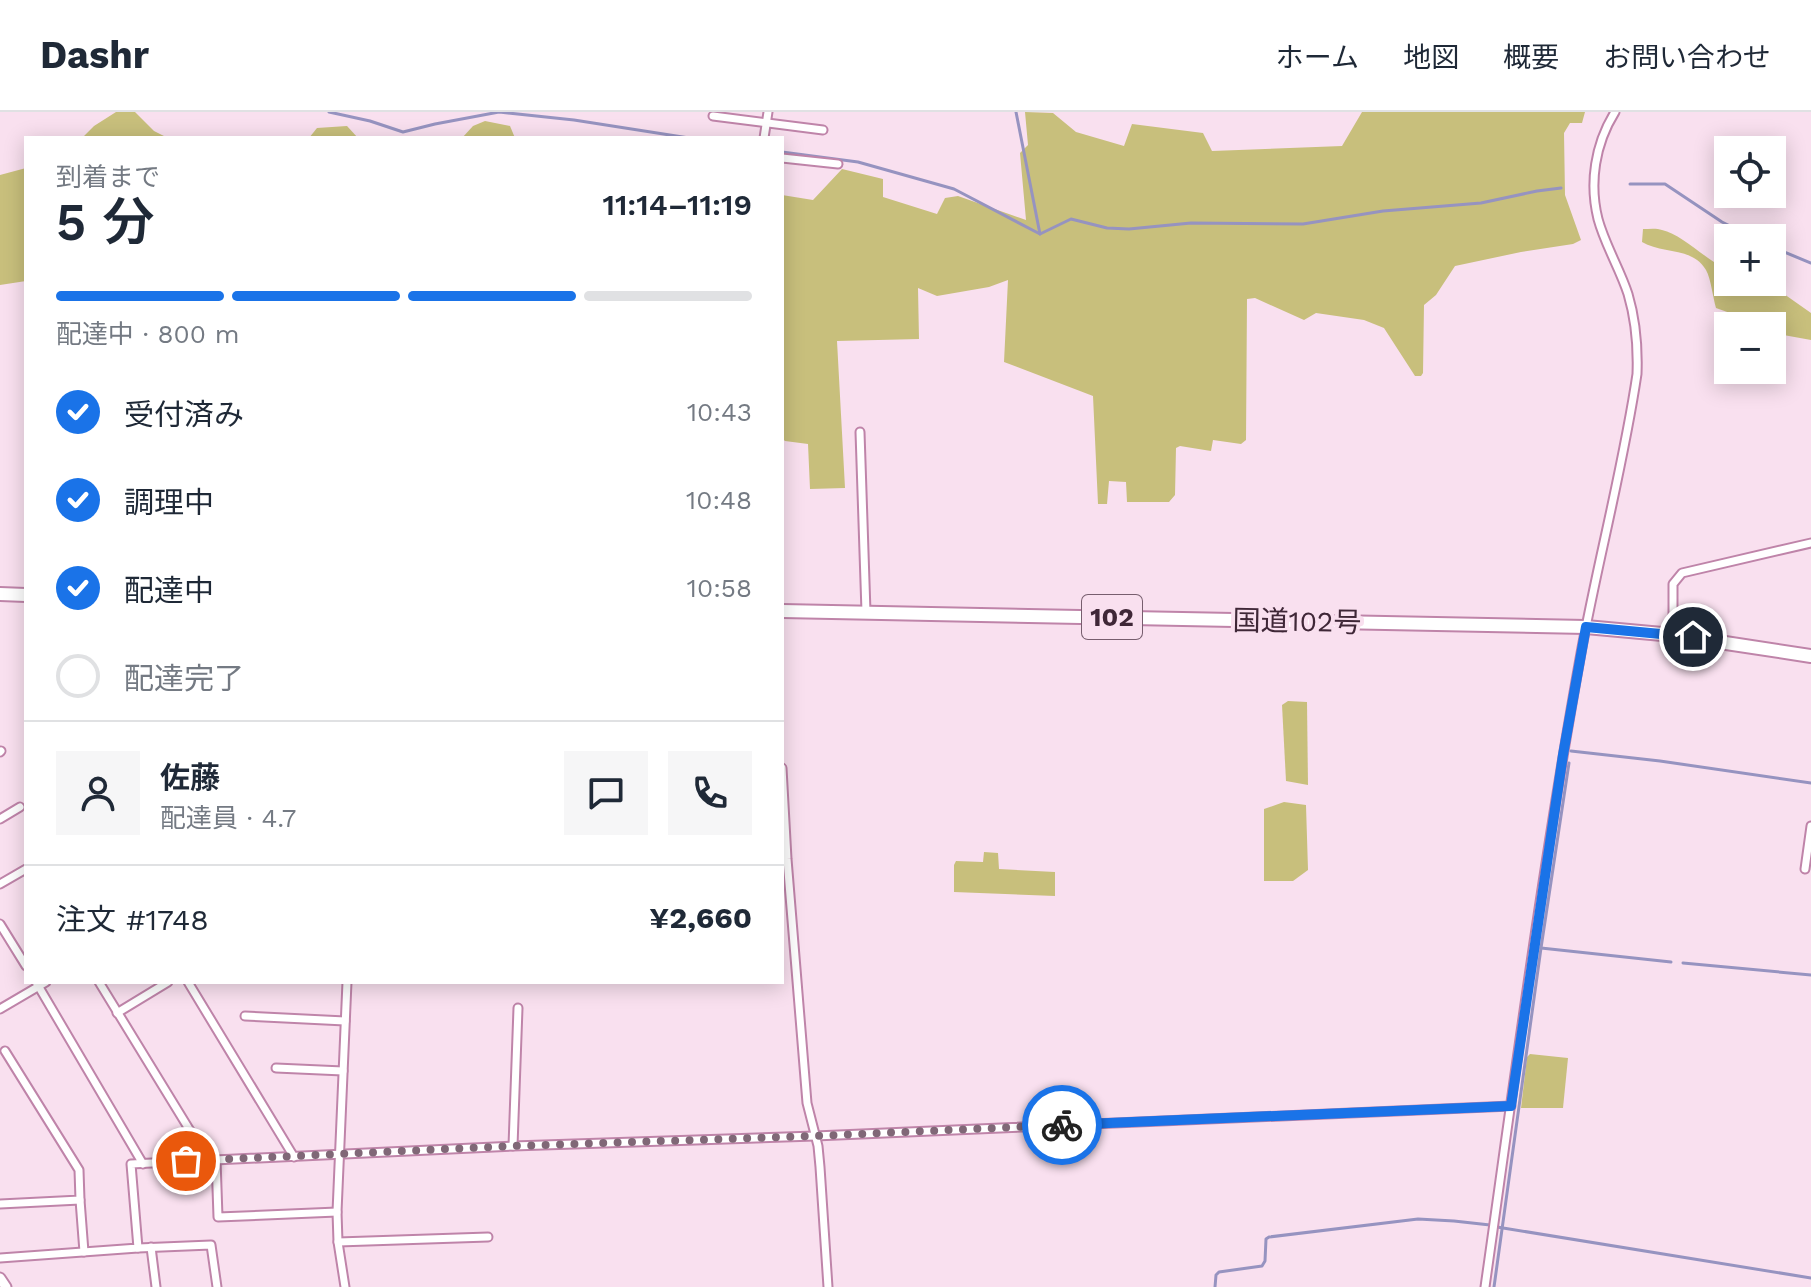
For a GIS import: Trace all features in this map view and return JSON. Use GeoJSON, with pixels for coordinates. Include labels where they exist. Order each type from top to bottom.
{"type":"FeatureCollection","features":[{"type":"Feature","properties":{"kind":"highway"},"geometry":{"type":"LineString","coordinates":[[0,594],[24,595]]}},
{"type":"Feature","properties":{"kind":"highway","name":"国道102号"},"geometry":{"type":"LineString","coordinates":[[784,611],[1586,627],[1673,635],[1811,656]]}},
{"type":"Feature","properties":{"kind":"street"},"geometry":{"type":"LineString","coordinates":[[764,136],[768,112]]}},
{"type":"Feature","properties":{"kind":"street"},"geometry":{"type":"LineString","coordinates":[[1485,1287],[1563,755],[1637,374],[1638,347],[1631,307],[1598,220],[1595,198],[1595,162],[1600,140],[1615,112]]}},
{"type":"Feature","properties":{"kind":"street"},"geometry":{"type":"LineString","coordinates":[[713,116],[823,130]]}},
{"type":"Feature","properties":{"kind":"street"},"geometry":{"type":"LineString","coordinates":[[784,158],[838,164]]}},
{"type":"Feature","properties":{"kind":"street"},"geometry":{"type":"LineString","coordinates":[[860,432],[866,612]]}},
{"type":"Feature","properties":{"kind":"street"},"geometry":{"type":"LineString","coordinates":[[1673,635],[1673,584],[1682,573],[1811,543]]}},
{"type":"Feature","properties":{"kind":"street"},"geometry":{"type":"LineString","coordinates":[[784,804],[807,1103],[820,1167],[828,1287]]}},
{"type":"Feature","properties":{"kind":"street"},"geometry":{"type":"LineString","coordinates":[[0,819],[20,807]]}},
{"type":"Feature","properties":{"kind":"street"},"geometry":{"type":"LineString","coordinates":[[1805,869],[1811,826]]}},
{"type":"Feature","properties":{"kind":"street"},"geometry":{"type":"LineString","coordinates":[[0,884],[24,870]]}},
{"type":"Feature","properties":{"kind":"street"},"geometry":{"type":"LineString","coordinates":[[0,924],[24,963]]}},
{"type":"Feature","properties":{"kind":"street"},"geometry":{"type":"LineString","coordinates":[[0,1009],[38,984]]}},
{"type":"Feature","properties":{"kind":"street"},"geometry":{"type":"LineString","coordinates":[[41,984],[143,1164]]}},
{"type":"Feature","properties":{"kind":"street"},"geometry":{"type":"LineString","coordinates":[[100,984],[212,1160],[218,1217],[337,1212]]}},
{"type":"Feature","properties":{"kind":"street"},"geometry":{"type":"LineString","coordinates":[[117,1013],[165,984]]}},
{"type":"Feature","properties":{"kind":"street"},"geometry":{"type":"LineString","coordinates":[[189,984],[294,1157]]}},
{"type":"Feature","properties":{"kind":"street"},"geometry":{"type":"LineString","coordinates":[[345,1287],[337,1212],[347,984]]}},
{"type":"Feature","properties":{"kind":"street"},"geometry":{"type":"LineString","coordinates":[[513,1146],[518,1008]]}},
{"type":"Feature","properties":{"kind":"street"},"geometry":{"type":"LineString","coordinates":[[245,1016],[345,1021]]}},
{"type":"Feature","properties":{"kind":"street"},"geometry":{"type":"LineString","coordinates":[[5,1051],[79,1170],[84,1252]]}},
{"type":"Feature","properties":{"kind":"street"},"geometry":{"type":"LineString","coordinates":[[276,1068],[343,1071]]}},
{"type":"Feature","properties":{"kind":"street"},"geometry":{"type":"LineString","coordinates":[[138,1248],[131,1164],[1511,1106]]}},
{"type":"Feature","properties":{"kind":"street"},"geometry":{"type":"LineString","coordinates":[[0,1204],[80,1200]]}},
{"type":"Feature","properties":{"kind":"street"},"geometry":{"type":"LineString","coordinates":[[338,1242],[488,1237]]}},
{"type":"Feature","properties":{"kind":"street"},"geometry":{"type":"LineString","coordinates":[[0,1258],[211,1245],[217,1287]]}},
{"type":"Feature","properties":{"kind":"street"},"geometry":{"type":"LineString","coordinates":[[151,1247],[156,1287]]}},
{"type":"Feature","properties":{"kind":"street"},"geometry":{"type":"LineString","coordinates":[[0,1278],[6,1287]]}},
{"type":"Feature","properties":{"kind":"shaded area"},"geometry":{"type":"Polygon","coordinates":[[[116,112],[135,112],[154,131],[164,136],[84,136],[116,112]]]}},
{"type":"Feature","properties":{"kind":"shaded area"},"geometry":{"type":"Polygon","coordinates":[[[1025,112],[1053,113],[1076,132],[1124,146],[1132,124],[1203,133],[1212,151],[1342,146],[1362,112],[1585,112],[1582,123],[1570,123],[1564,133],[1565,195],[1581,240],[1455,266],[1436,295],[1424,305],[1421,376],[1415,376],[1384,328],[1364,320],[1316,313],[1304,320],[1255,298],[1247,299],[1246,440],[1241,444],[1213,440],[1211,451],[1176,448],[1175,495],[1169,502],[1127,502],[1126,482],[1109,481],[1107,504],[1098,504],[1093,396],[1004,362],[1008,280],[989,287],[937,296],[918,288],[919,339],[837,341],[845,488],[810,489],[808,444],[784,440],[784,195],[813,200],[842,169],[883,179],[883,197],[937,214],[945,198],[958,196],[1026,220],[1020,153],[1028,145],[1025,112]]]}},
{"type":"Feature","properties":{"kind":"shaded area"},"geometry":{"type":"Polygon","coordinates":[[[485,121],[510,126],[514,136],[464,136],[473,126],[485,121]]]}},
{"type":"Feature","properties":{"kind":"shaded area"},"geometry":{"type":"Polygon","coordinates":[[[347,126],[356,136],[311,136],[317,128],[347,126]]]}},
{"type":"Feature","properties":{"kind":"shaded area"},"geometry":{"type":"Polygon","coordinates":[[[24,169],[24,281],[0,285],[0,175],[24,169]]]}},
{"type":"Feature","properties":{"kind":"shaded area"},"geometry":{"type":"Polygon","coordinates":[[[1643,229],[1660,229],[1670,232],[1714,262],[1714,296],[1786,295],[1811,313],[1811,340],[1786,336],[1786,312],[1727,312],[1716,308],[1708,274],[1700,263],[1685,254],[1642,242],[1643,229]]]}},
{"type":"Feature","properties":{"kind":"shaded area"},"geometry":{"type":"Polygon","coordinates":[[[1288,701],[1307,702],[1308,785],[1286,781],[1282,705],[1288,701]]]}},
{"type":"Feature","properties":{"kind":"shaded area"},"geometry":{"type":"Polygon","coordinates":[[[1284,802],[1306,805],[1308,870],[1293,881],[1264,881],[1264,809],[1284,802]]]}},
{"type":"Feature","properties":{"kind":"shaded area"},"geometry":{"type":"Polygon","coordinates":[[[984,852],[998,853],[999,869],[1055,872],[1055,896],[954,892],[956,861],[983,862],[984,852]]]}},
{"type":"Feature","properties":{"kind":"shaded area"},"geometry":{"type":"Polygon","coordinates":[[[1530,1054],[1568,1058],[1563,1108],[1521,1108],[1527,1057],[1530,1054]]]}},
{"type":"Feature","properties":{"kind":"waterway"},"geometry":{"type":"LineString","coordinates":[[329,112],[403,132],[499,112],[676,136]]}},
{"type":"Feature","properties":{"kind":"waterway"},"geometry":{"type":"LineString","coordinates":[[1016,112],[1040,234]]}},
{"type":"Feature","properties":{"kind":"waterway"},"geometry":{"type":"LineString","coordinates":[[784,152],[858,162],[954,189],[1040,234],[1071,219],[1107,228],[1129,229],[1191,223],[1303,224],[1383,211],[1481,203],[1561,188]]}},
{"type":"Feature","properties":{"kind":"waterway"},"geometry":{"type":"LineString","coordinates":[[1630,184],[1665,184],[1726,224]]}},
{"type":"Feature","properties":{"kind":"waterway"},"geometry":{"type":"LineString","coordinates":[[1786,253],[1811,263]]}},
{"type":"Feature","properties":{"kind":"waterway"},"geometry":{"type":"LineString","coordinates":[[1571,751],[1811,783]]}},
{"type":"Feature","properties":{"kind":"waterway"},"geometry":{"type":"LineString","coordinates":[[1494,1287],[1569,763]]}},
{"type":"Feature","properties":{"kind":"waterway"},"geometry":{"type":"LineString","coordinates":[[1541,948],[1671,962]]}},
{"type":"Feature","properties":{"kind":"waterway"},"geometry":{"type":"LineString","coordinates":[[1683,963],[1811,975]]}},
{"type":"Feature","properties":{"kind":"waterway"},"geometry":{"type":"LineString","coordinates":[[1215,1287],[1219,1272],[1262,1266],[1266,1239],[1269,1237],[1418,1219],[1490,1225]]}},
{"type":"Feature","properties":{"kind":"waterway"},"geometry":{"type":"LineString","coordinates":[[1497,1227],[1811,1278]]}},
{"type":"Feature","properties":{"kind":"way so far"},"geometry":{"type":"LineString","coordinates":[[186,1161],[1062,1125]]}},
{"type":"Feature","properties":{"kind":"route"},"geometry":{"type":"LineString","coordinates":[[1062,1125],[1511,1106],[1563,755],[1586,627],[1693,637]]}}]}
